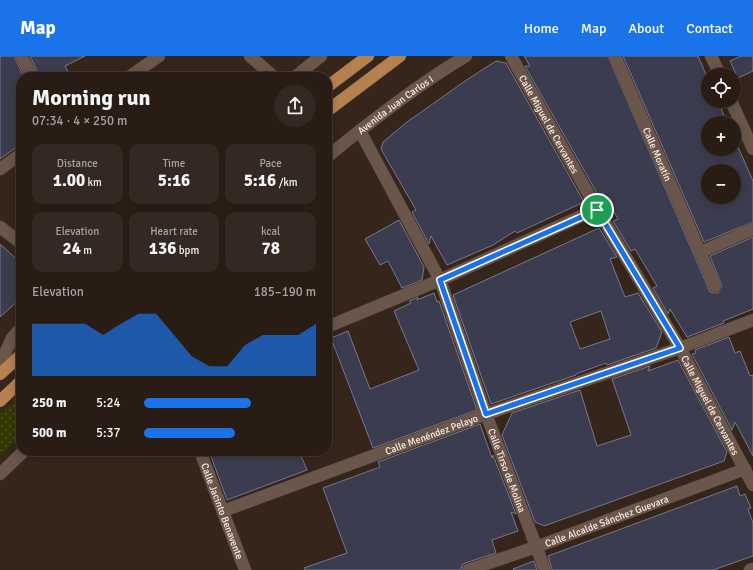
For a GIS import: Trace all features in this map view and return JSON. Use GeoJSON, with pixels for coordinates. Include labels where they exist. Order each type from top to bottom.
{"type":"FeatureCollection","features":[{"type":"Feature","properties":{"kind":"main road"},"geometry":{"type":"LineString","coordinates":[[332,83],[368,56]]}},
{"type":"Feature","properties":{"kind":"main road"},"geometry":{"type":"LineString","coordinates":[[332,107],[400,56]]}},
{"type":"Feature","properties":{"kind":"main road"},"geometry":{"type":"LineString","coordinates":[[0,374],[16,360]]}},
{"type":"Feature","properties":{"kind":"main road"},"geometry":{"type":"LineString","coordinates":[[0,401],[16,386]]}},
{"type":"Feature","properties":{"kind":"street"},"geometry":{"type":"LineString","coordinates":[[21,56],[30,72]]}},
{"type":"Feature","properties":{"kind":"street"},"geometry":{"type":"LineString","coordinates":[[136,72],[159,56]]}},
{"type":"Feature","properties":{"kind":"street"},"geometry":{"type":"LineString","coordinates":[[250,56],[268,72]]}},
{"type":"Feature","properties":{"kind":"street"},"geometry":{"type":"LineString","coordinates":[[301,72],[321,56]]}},
{"type":"Feature","properties":{"kind":"street","name":"Avenida Juan Carlos I"},"geometry":{"type":"LineString","coordinates":[[332,153],[441,70],[466,56]]}},
{"type":"Feature","properties":{"kind":"street","name":"Calle Miguel de Cervantes"},"geometry":{"type":"LineString","coordinates":[[511,56],[597,210],[680,348],[753,485]]}},
{"type":"Feature","properties":{"kind":"street","name":"Calle Moratín"},"geometry":{"type":"LineString","coordinates":[[615,56],[715,286]]}},
{"type":"Feature","properties":{"kind":"street"},"geometry":{"type":"LineString","coordinates":[[711,56],[717,68]]}},
{"type":"Feature","properties":{"kind":"street"},"geometry":{"type":"LineString","coordinates":[[734,108],[753,149]]}},
{"type":"Feature","properties":{"kind":"street","name":"Calle Tirso de Molina"},"geometry":{"type":"LineString","coordinates":[[360,131],[440,280],[486,414],[545,570]]}},
{"type":"Feature","properties":{"kind":"street"},"geometry":{"type":"LineString","coordinates":[[0,169],[16,158]]}},
{"type":"Feature","properties":{"kind":"street"},"geometry":{"type":"LineString","coordinates":[[332,325],[440,280],[597,210]]}},
{"type":"Feature","properties":{"kind":"street"},"geometry":{"type":"LineString","coordinates":[[0,227],[16,239]]}},
{"type":"Feature","properties":{"kind":"street"},"geometry":{"type":"LineString","coordinates":[[701,252],[753,229]]}},
{"type":"Feature","properties":{"kind":"street","name":"Calle Menéndez Pelayo"},"geometry":{"type":"LineString","coordinates":[[223,511],[486,414],[680,348],[753,320]]}},
{"type":"Feature","properties":{"kind":"street"},"geometry":{"type":"LineString","coordinates":[[0,365],[12,338],[16,334]]}},
{"type":"Feature","properties":{"kind":"street"},"geometry":{"type":"LineString","coordinates":[[0,474],[19,456]]}},
{"type":"Feature","properties":{"kind":"street","name":"Calle Jacinto Benavente"},"geometry":{"type":"LineString","coordinates":[[202,456],[245,570]]}},
{"type":"Feature","properties":{"kind":"street","name":"Calle Alcalde Sánchez Guevara"},"geometry":{"type":"LineString","coordinates":[[468,570],[536,547],[745,469]]}},
{"type":"Feature","properties":{"kind":"green space"},"geometry":{"type":"Polygon","coordinates":[[[16,398],[16,441],[0,455],[0,414],[16,398]]]}},
{"type":"Feature","properties":{"kind":"building"},"geometry":{"type":"Polygon","coordinates":[[[0,56],[14,56],[22,72],[16,72],[16,148],[0,159],[0,56]]]}},
{"type":"Feature","properties":{"kind":"building"},"geometry":{"type":"Polygon","coordinates":[[[30,56],[85,56],[65,66],[68,72],[38,72],[30,56]]]}},
{"type":"Feature","properties":{"kind":"building"},"geometry":{"type":"Polygon","coordinates":[[[524,56],[608,56],[710,292],[718,293],[722,286],[710,256],[753,237],[753,309],[723,321],[724,323],[687,337],[670,309],[668,314],[653,288],[657,286],[635,249],[631,251],[613,221],[618,219],[603,193],[598,195],[525,66],[530,66],[524,56]]]}},
{"type":"Feature","properties":{"kind":"building"},"geometry":{"type":"Polygon","coordinates":[[[623,56],[698,56],[703,68],[701,68],[701,108],[721,108],[724,116],[701,116],[701,156],[741,156],[741,154],[753,181],[753,222],[704,242],[623,56]]]}},
{"type":"Feature","properties":{"kind":"building"},"geometry":{"type":"Polygon","coordinates":[[[741,56],[753,56],[753,71],[741,77],[741,68],[733,68],[730,61],[741,56]]]}},
{"type":"Feature","properties":{"kind":"building"},"geometry":{"type":"Polygon","coordinates":[[[496,61],[506,63],[584,202],[517,233],[515,231],[493,245],[447,265],[431,236],[429,244],[412,212],[416,210],[381,149],[383,142],[407,122],[496,61]]]}},
{"type":"Feature","properties":{"kind":"building"},"geometry":{"type":"Polygon","coordinates":[[[399,220],[424,267],[422,280],[402,288],[388,261],[380,265],[365,239],[399,220]]]}},
{"type":"Feature","properties":{"kind":"building"},"geometry":{"type":"Polygon","coordinates":[[[599,228],[617,257],[610,259],[625,297],[638,293],[662,332],[656,348],[607,365],[606,363],[576,375],[491,404],[453,295],[599,228]],[[601,311],[570,322],[580,349],[610,339],[601,311]]]}},
{"type":"Feature","properties":{"kind":"building"},"geometry":{"type":"Polygon","coordinates":[[[0,244],[16,258],[16,303],[0,317],[0,244]]]}},
{"type":"Feature","properties":{"kind":"building"},"geometry":{"type":"Polygon","coordinates":[[[434,293],[437,302],[439,301],[477,410],[373,448],[332,338],[348,331],[370,389],[419,370],[394,311],[411,303],[409,301],[418,297],[417,300],[434,293]]]}},
{"type":"Feature","properties":{"kind":"building"},"geometry":{"type":"Polygon","coordinates":[[[729,337],[735,353],[740,351],[750,376],[753,375],[753,456],[735,422],[732,430],[692,354],[696,353],[695,350],[729,337]]]}},
{"type":"Feature","properties":{"kind":"building"},"geometry":{"type":"Polygon","coordinates":[[[678,360],[727,452],[724,461],[544,526],[535,522],[502,435],[512,413],[580,390],[597,446],[631,435],[612,379],[650,366],[648,371],[678,360]]]}},
{"type":"Feature","properties":{"kind":"building"},"geometry":{"type":"Polygon","coordinates":[[[480,424],[492,458],[493,455],[516,514],[511,512],[518,531],[492,540],[496,553],[465,563],[462,565],[461,570],[305,570],[304,568],[347,553],[323,488],[380,467],[378,462],[480,424]]]}},
{"type":"Feature","properties":{"kind":"building"},"geometry":{"type":"Polygon","coordinates":[[[211,456],[301,456],[307,470],[227,500],[211,456]]]}},
{"type":"Feature","properties":{"kind":"building"},"geometry":{"type":"Polygon","coordinates":[[[737,486],[740,496],[745,494],[751,508],[748,509],[753,523],[753,556],[713,570],[552,570],[548,556],[737,486]]]}},
{"type":"Feature","properties":{"kind":"building"},"geometry":{"type":"Polygon","coordinates":[[[534,561],[537,570],[513,569],[534,561]]]}},
{"type":"Feature","properties":{"kind":"route"},"geometry":{"type":"LineString","coordinates":[[597,210],[680,348],[486,414],[440,280],[597,210]]}}]}
